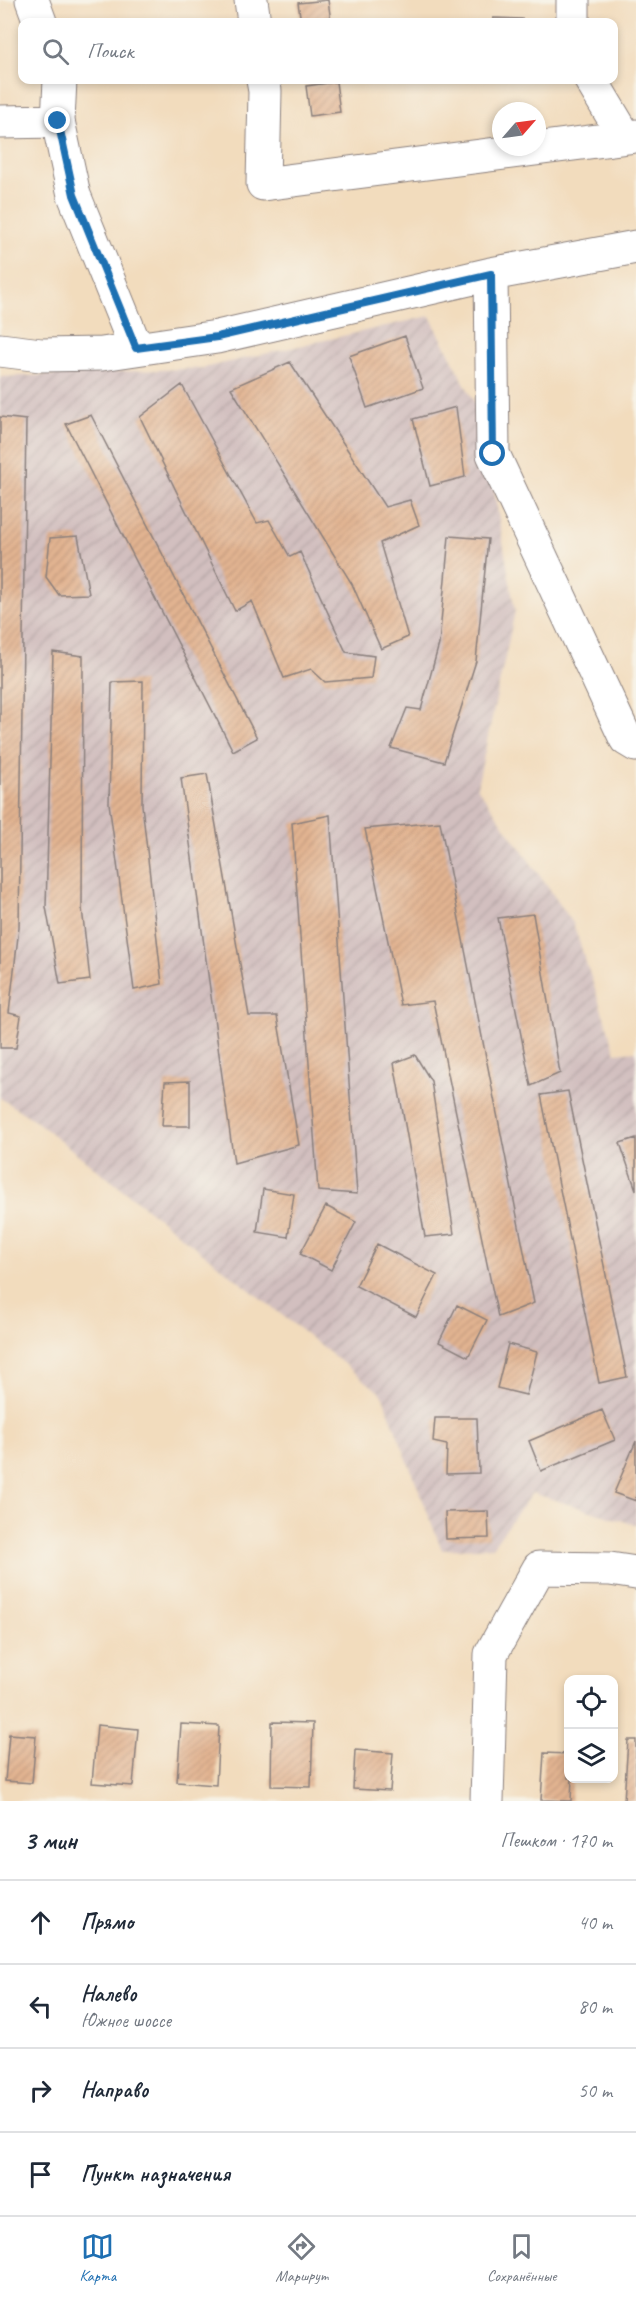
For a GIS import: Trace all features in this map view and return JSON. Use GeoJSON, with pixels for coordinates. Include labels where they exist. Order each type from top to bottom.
{"type":"FeatureCollection","features":[{"type":"Feature","properties":{"kind":"street"},"geometry":{"type":"LineString","coordinates":[[32,0],[39,18]]}},
{"type":"Feature","properties":{"kind":"street"},"geometry":{"type":"LineString","coordinates":[[251,0],[253,18]]}},
{"type":"Feature","properties":{"kind":"street"},"geometry":{"type":"LineString","coordinates":[[573,0],[573,18]]}},
{"type":"Feature","properties":{"kind":"street"},"geometry":{"type":"LineString","coordinates":[[60,84],[58,121],[74,195],[136,348]]}},
{"type":"Feature","properties":{"kind":"street"},"geometry":{"type":"LineString","coordinates":[[264,84],[263,184],[631,136],[594,84]]}},
{"type":"Feature","properties":{"kind":"street"},"geometry":{"type":"LineString","coordinates":[[0,122],[58,121]]}},
{"type":"Feature","properties":{"kind":"street"},"geometry":{"type":"LineString","coordinates":[[0,350],[41,355],[102,354],[217,337],[491,274],[636,247]]}},
{"type":"Feature","properties":{"kind":"street"},"geometry":{"type":"LineString","coordinates":[[491,274],[493,454],[626,740],[636,745]]}},
{"type":"Feature","properties":{"kind":"street"},"geometry":{"type":"LineString","coordinates":[[487,1801],[491,1654],[539,1568],[609,1569],[636,1573]]}},
{"type":"Feature","properties":{"kind":"shaded area"},"geometry":{"type":"Polygon","coordinates":[[[430,316],[481,415],[515,611],[477,787],[573,923],[616,1053],[636,1051],[636,1525],[532,1493],[492,1547],[442,1550],[382,1394],[33,1119],[0,1098],[0,377],[203,368],[430,316]]]}},
{"type":"Feature","properties":{"kind":"building"},"geometry":{"type":"Polygon","coordinates":[[[328,0],[330,18],[300,18],[298,3],[328,0]]]}},
{"type":"Feature","properties":{"kind":"building"},"geometry":{"type":"Polygon","coordinates":[[[336,84],[340,112],[310,116],[306,86],[336,84]]]}},
{"type":"Feature","properties":{"kind":"building"},"geometry":{"type":"Polygon","coordinates":[[[405,336],[423,388],[367,408],[349,356],[405,336]]]}},
{"type":"Feature","properties":{"kind":"building"},"geometry":{"type":"Polygon","coordinates":[[[290,362],[385,507],[410,500],[419,525],[380,543],[408,637],[381,649],[352,584],[231,388],[290,362]]]}},
{"type":"Feature","properties":{"kind":"building"},"geometry":{"type":"Polygon","coordinates":[[[182,385],[257,523],[269,520],[290,557],[300,552],[346,652],[374,656],[371,678],[325,682],[311,669],[284,678],[252,601],[235,611],[140,417],[182,385]]]}},
{"type":"Feature","properties":{"kind":"building"},"geometry":{"type":"Polygon","coordinates":[[[456,407],[465,477],[430,486],[413,419],[456,407]]]}},
{"type":"Feature","properties":{"kind":"building"},"geometry":{"type":"Polygon","coordinates":[[[91,415],[257,738],[233,751],[66,424],[91,415]]]}},
{"type":"Feature","properties":{"kind":"building"},"geometry":{"type":"Polygon","coordinates":[[[0,417],[26,420],[19,928],[9,1013],[21,1016],[16,1048],[0,1048],[0,417]]]}},
{"type":"Feature","properties":{"kind":"building"},"geometry":{"type":"Polygon","coordinates":[[[78,536],[89,594],[59,595],[46,577],[50,538],[78,536]]]}},
{"type":"Feature","properties":{"kind":"building"},"geometry":{"type":"Polygon","coordinates":[[[449,536],[488,539],[476,661],[444,762],[391,748],[407,708],[421,710],[439,644],[449,536]]]}},
{"type":"Feature","properties":{"kind":"building"},"geometry":{"type":"Polygon","coordinates":[[[53,652],[83,656],[82,908],[90,980],[60,984],[46,907],[53,652]]]}},
{"type":"Feature","properties":{"kind":"building"},"geometry":{"type":"Polygon","coordinates":[[[143,681],[142,805],[162,984],[134,990],[109,803],[112,682],[143,681]]]}},
{"type":"Feature","properties":{"kind":"building"},"geometry":{"type":"Polygon","coordinates":[[[207,774],[249,1016],[277,1016],[299,1145],[234,1163],[181,778],[207,774]]]}},
{"type":"Feature","properties":{"kind":"building"},"geometry":{"type":"Polygon","coordinates":[[[330,815],[357,1194],[318,1191],[292,823],[330,815]]]}},
{"type":"Feature","properties":{"kind":"building"},"geometry":{"type":"Polygon","coordinates":[[[440,822],[534,1303],[498,1317],[433,1001],[401,1005],[365,829],[440,822]]]}},
{"type":"Feature","properties":{"kind":"building"},"geometry":{"type":"Polygon","coordinates":[[[533,914],[560,1073],[531,1086],[498,918],[533,914]]]}},
{"type":"Feature","properties":{"kind":"building"},"geometry":{"type":"Polygon","coordinates":[[[415,1055],[431,1081],[454,1234],[425,1237],[394,1063],[415,1055]]]}},
{"type":"Feature","properties":{"kind":"building"},"geometry":{"type":"Polygon","coordinates":[[[190,1081],[190,1126],[162,1126],[165,1082],[190,1081]]]}},
{"type":"Feature","properties":{"kind":"building"},"geometry":{"type":"Polygon","coordinates":[[[568,1091],[627,1377],[599,1383],[541,1095],[568,1091]]]}},
{"type":"Feature","properties":{"kind":"building"},"geometry":{"type":"Polygon","coordinates":[[[636,1138],[636,1190],[620,1143],[636,1138]]]}},
{"type":"Feature","properties":{"kind":"building"},"geometry":{"type":"Polygon","coordinates":[[[263,1189],[294,1194],[288,1237],[257,1232],[263,1189]]]}},
{"type":"Feature","properties":{"kind":"building"},"geometry":{"type":"Polygon","coordinates":[[[326,1206],[356,1222],[331,1270],[300,1254],[326,1206]]]}},
{"type":"Feature","properties":{"kind":"building"},"geometry":{"type":"Polygon","coordinates":[[[377,1244],[437,1275],[416,1317],[356,1286],[377,1244]]]}},
{"type":"Feature","properties":{"kind":"building"},"geometry":{"type":"Polygon","coordinates":[[[457,1305],[487,1320],[468,1357],[439,1342],[457,1305]]]}},
{"type":"Feature","properties":{"kind":"building"},"geometry":{"type":"Polygon","coordinates":[[[508,1344],[537,1352],[526,1395],[497,1388],[508,1344]]]}},
{"type":"Feature","properties":{"kind":"building"},"geometry":{"type":"Polygon","coordinates":[[[602,1410],[615,1440],[541,1471],[529,1441],[602,1410]]]}},
{"type":"Feature","properties":{"kind":"building"},"geometry":{"type":"Polygon","coordinates":[[[435,1418],[477,1418],[479,1473],[446,1474],[447,1445],[433,1442],[435,1418]]]}},
{"type":"Feature","properties":{"kind":"building"},"geometry":{"type":"Polygon","coordinates":[[[636,1441],[636,1501],[614,1493],[636,1441]]]}},
{"type":"Feature","properties":{"kind":"building"},"geometry":{"type":"Polygon","coordinates":[[[488,1511],[489,1538],[446,1539],[445,1512],[488,1511]]]}},
{"type":"Feature","properties":{"kind":"building"},"geometry":{"type":"Polygon","coordinates":[[[272,1722],[313,1723],[311,1787],[271,1786],[272,1722]]]}},
{"type":"Feature","properties":{"kind":"building"},"geometry":{"type":"Polygon","coordinates":[[[181,1724],[219,1726],[216,1785],[177,1782],[181,1724]]]}},
{"type":"Feature","properties":{"kind":"building"},"geometry":{"type":"Polygon","coordinates":[[[97,1725],[138,1729],[133,1786],[92,1783],[97,1725]]]}},
{"type":"Feature","properties":{"kind":"building"},"geometry":{"type":"Polygon","coordinates":[[[9,1734],[36,1736],[32,1783],[5,1781],[9,1734]]]}},
{"type":"Feature","properties":{"kind":"building"},"geometry":{"type":"Polygon","coordinates":[[[628,1740],[636,1740],[636,1801],[624,1801],[628,1740]]]}},
{"type":"Feature","properties":{"kind":"building"},"geometry":{"type":"Polygon","coordinates":[[[355,1750],[393,1753],[390,1791],[353,1789],[355,1750]]]}},
{"type":"Feature","properties":{"kind":"building"},"geometry":{"type":"Polygon","coordinates":[[[544,1753],[564,1754],[564,1783],[572,1783],[571,1801],[541,1800],[544,1753]]]}},
{"type":"Feature","properties":{"kind":"route"},"geometry":{"type":"LineString","coordinates":[[58,121],[74,195],[136,348],[217,337],[491,274],[493,454]]}}]}
